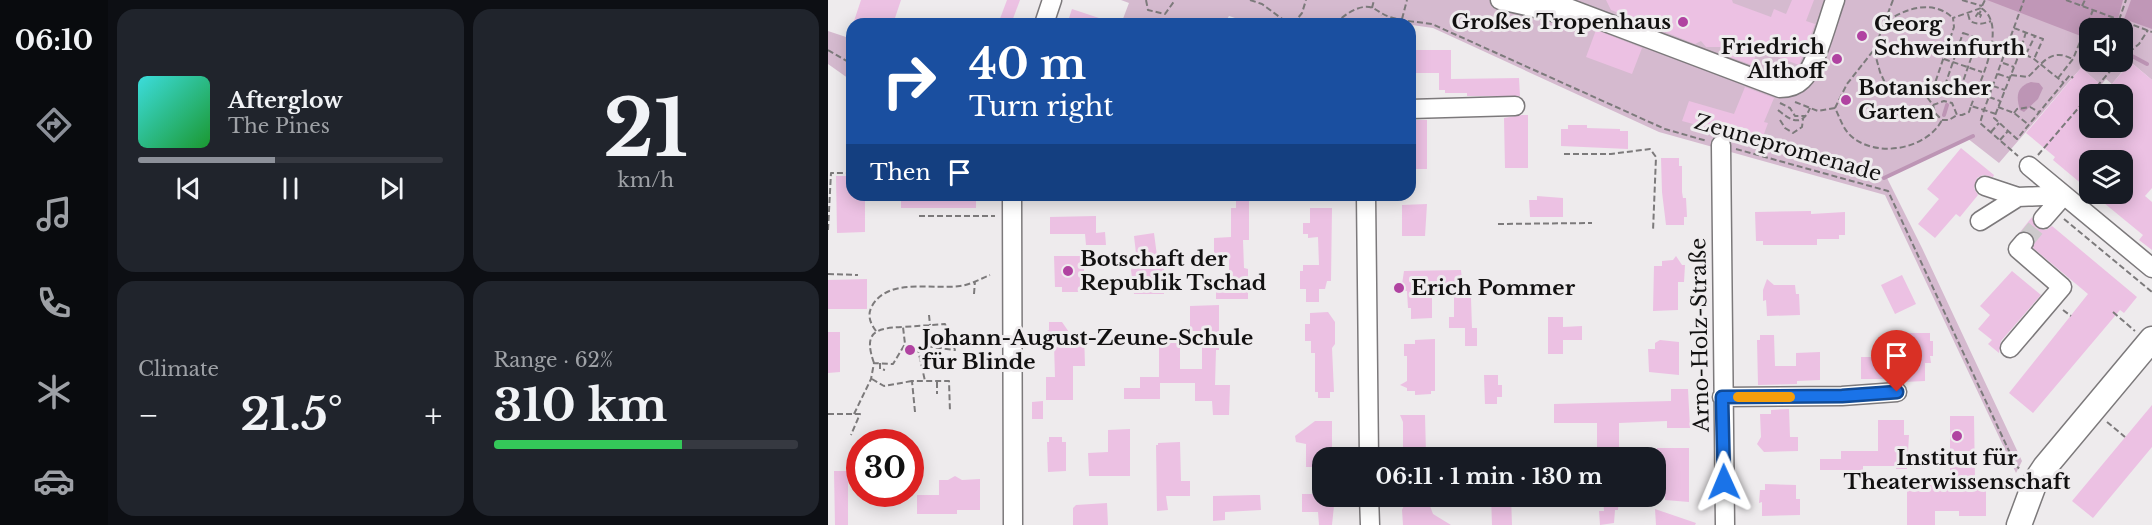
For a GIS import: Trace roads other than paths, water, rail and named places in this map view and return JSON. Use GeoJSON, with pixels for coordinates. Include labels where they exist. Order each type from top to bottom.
{"type":"FeatureCollection","features":[{"type":"Feature","properties":{"kind":"main road"},"geometry":{"type":"LineString","coordinates":[[2023,516],[2035,482],[2045,467],[2144,335]]}},
{"type":"Feature","properties":{"kind":"street"},"geometry":{"type":"LineString","coordinates":[[1046,18],[1052,0]]}},
{"type":"Feature","properties":{"kind":"street"},"geometry":{"type":"LineString","coordinates":[[1500,0],[1553,12],[1573,10]]}},
{"type":"Feature","properties":{"kind":"street"},"geometry":{"type":"LineString","coordinates":[[1547,0],[1780,88],[1795,85],[1810,69],[1835,0]]}},
{"type":"Feature","properties":{"kind":"street"},"geometry":{"type":"LineString","coordinates":[[1416,109],[1515,106]]}},
{"type":"Feature","properties":{"kind":"street","name":"Arno-Holz-Straße"},"geometry":{"type":"LineString","coordinates":[[1721,145],[1725,525]]}},
{"type":"Feature","properties":{"kind":"street"},"geometry":{"type":"LineString","coordinates":[[2030,166],[2053,207]]}},
{"type":"Feature","properties":{"kind":"street"},"geometry":{"type":"LineString","coordinates":[[1985,186],[2053,207],[2152,268]]}},
{"type":"Feature","properties":{"kind":"street"},"geometry":{"type":"LineString","coordinates":[[1980,221],[2018,197]]}},
{"type":"Feature","properties":{"kind":"street"},"geometry":{"type":"LineString","coordinates":[[1012,201],[1013,525]]}},
{"type":"Feature","properties":{"kind":"street"},"geometry":{"type":"LineString","coordinates":[[1366,201],[1369,447]]}},
{"type":"Feature","properties":{"kind":"street"},"geometry":{"type":"LineString","coordinates":[[2010,348],[2062,287],[2018,249],[2024,242]]}},
{"type":"Feature","properties":{"kind":"street"},"geometry":{"type":"LineString","coordinates":[[1722,397],[1842,396],[1897,392]]}},
{"type":"Feature","properties":{"kind":"street"},"geometry":{"type":"LineString","coordinates":[[1369,507],[1370,525]]}},
{"type":"Feature","properties":{"kind":"waterway"},"geometry":{"type":"LineString","coordinates":[[2133,57],[2147,64]]}},
{"type":"Feature","properties":{"kind":"waterway"},"geometry":{"type":"LineString","coordinates":[[1944,115],[1947,105]]}},
{"type":"Feature","properties":{"kind":"waterway"},"geometry":{"type":"LineString","coordinates":[[1884,178],[1973,136]]}},
{"type":"Feature","properties":{"kind":"tunnel"},"geometry":{"type":"LineString","coordinates":[[2024,242],[2043,219]]}},
{"type":"Feature","properties":{"kind":"place","name":"Großes Tropenhaus"},"geometry":{"type":"Point","coordinates":[1683,22]}},
{"type":"Feature","properties":{"kind":"place","name":"Georg Schweinfurth"},"geometry":{"type":"Point","coordinates":[1862,36]}},
{"type":"Feature","properties":{"kind":"place","name":"Friedrich Althoff"},"geometry":{"type":"Point","coordinates":[1837,59]}},
{"type":"Feature","properties":{"kind":"place","name":"Botanischer Garten"},"geometry":{"type":"Point","coordinates":[1846,100]}},
{"type":"Feature","properties":{"kind":"place","name":"Botschaft der Republik Tschad"},"geometry":{"type":"Point","coordinates":[1068,271]}},
{"type":"Feature","properties":{"kind":"place","name":"Erich Pommer"},"geometry":{"type":"Point","coordinates":[1399,288]}},
{"type":"Feature","properties":{"kind":"place","name":"Johann-August-Zeune-Schule für Blinde"},"geometry":{"type":"Point","coordinates":[910,350]}},
{"type":"Feature","properties":{"kind":"place","name":"Institut für Theaterwissenschaft"},"geometry":{"type":"Point","coordinates":[1957,436]}}]}
